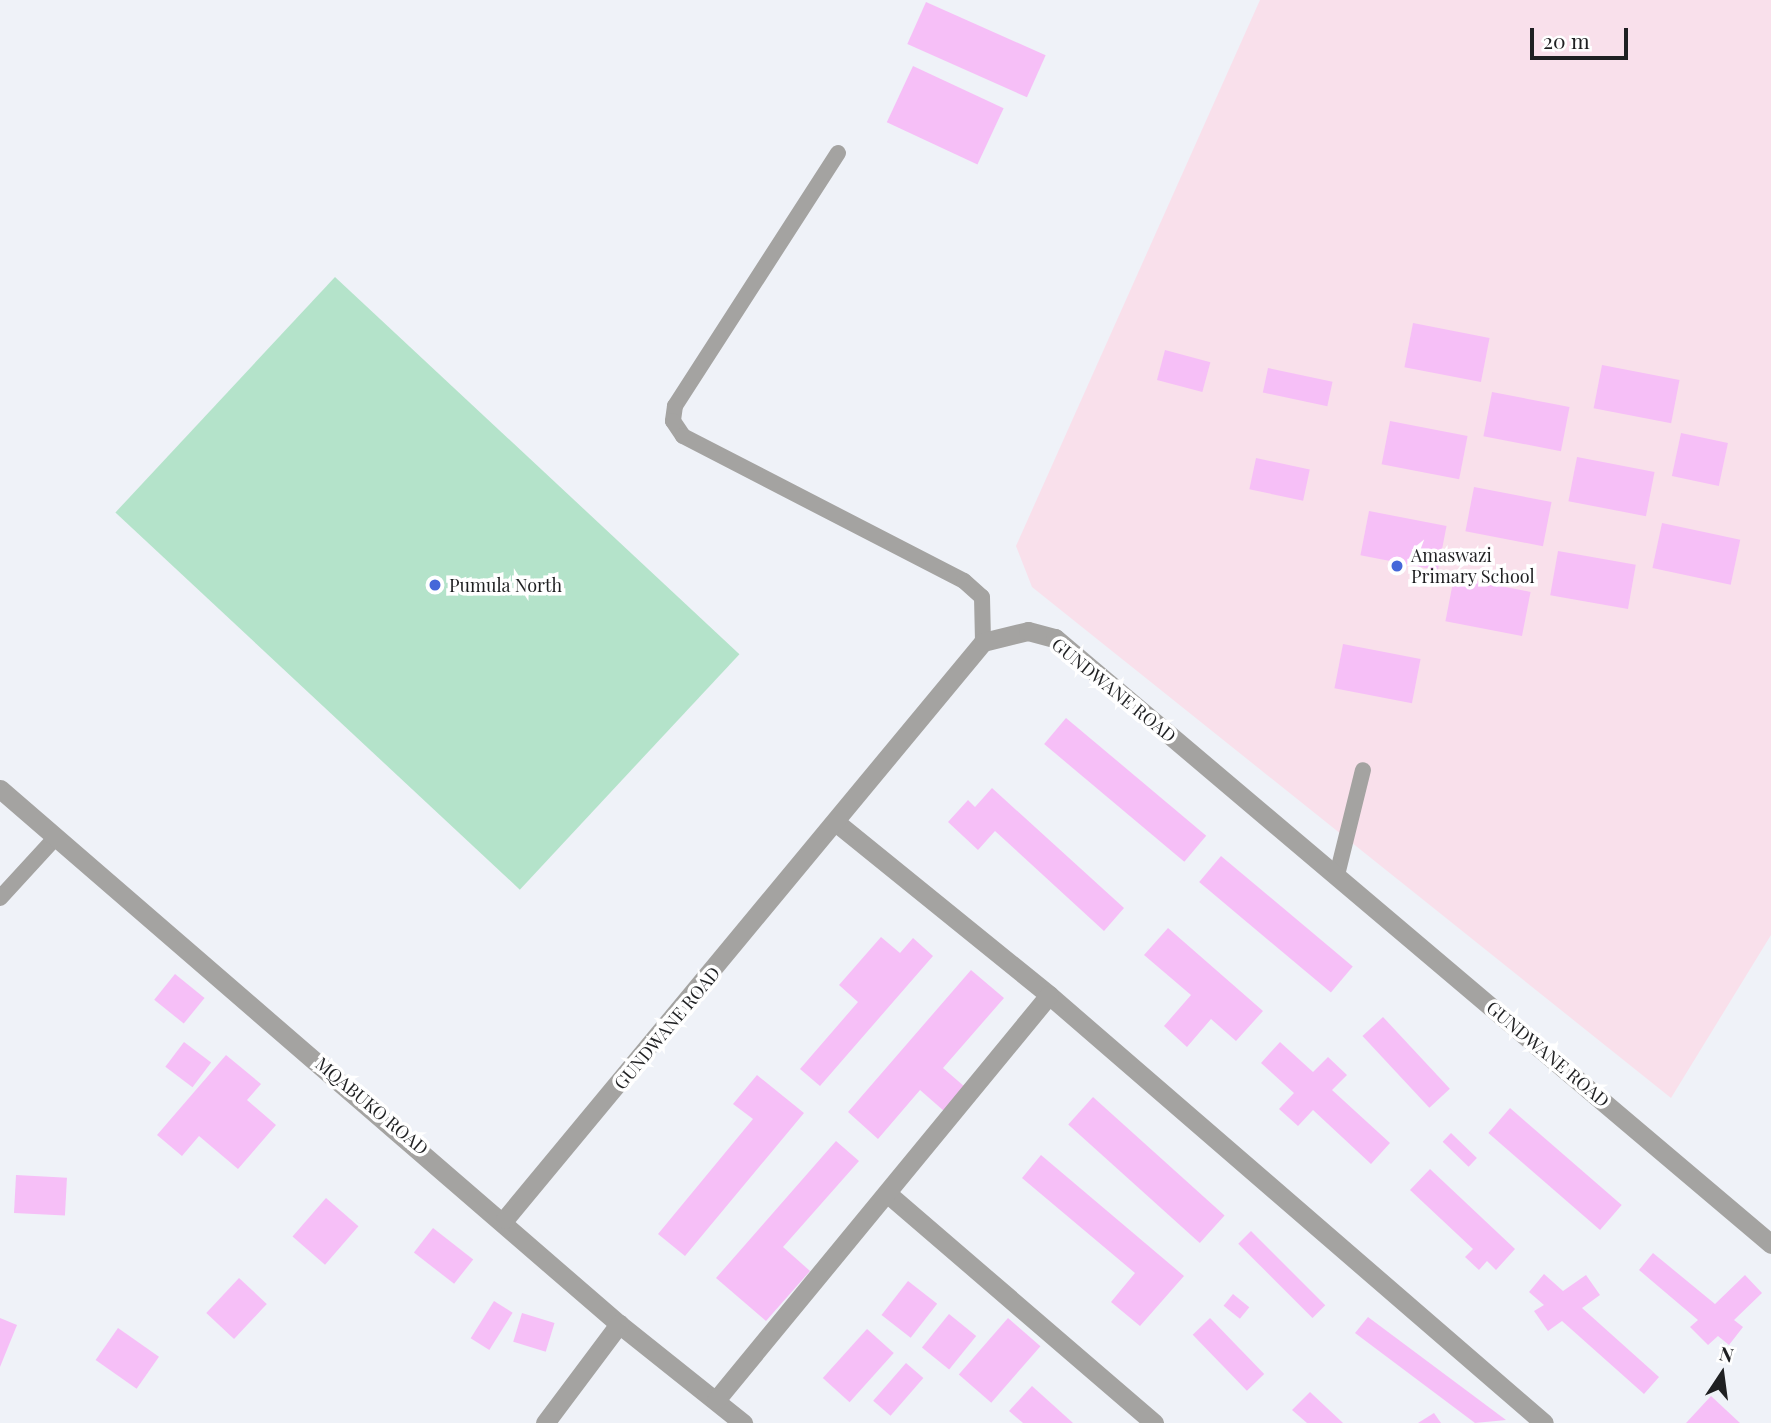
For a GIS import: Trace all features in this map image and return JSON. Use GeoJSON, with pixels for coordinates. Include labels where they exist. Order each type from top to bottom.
{"type":"FeatureCollection","features":[{"type":"Feature","properties":{"kind":"street","name":"GUNDWANE ROAD"},"geometry":{"type":"LineString","coordinates":[[505,1219],[838,824],[984,642],[1028,631],[1055,638],[1771,1244]]}},
{"type":"Feature","properties":{"kind":"street","name":"MQABUKO ROAD"},"geometry":{"type":"LineString","coordinates":[[0,789],[505,1219],[619,1324],[743,1423]]}},
{"type":"Feature","properties":{"kind":"street"},"geometry":{"type":"LineString","coordinates":[[838,824],[1049,995],[1544,1423]]}},
{"type":"Feature","properties":{"kind":"street"},"geometry":{"type":"LineString","coordinates":[[716,1400],[1049,995]]}},
{"type":"Feature","properties":{"kind":"street"},"geometry":{"type":"LineString","coordinates":[[888,1194],[1154,1423]]}},
{"type":"Feature","properties":{"kind":"street"},"geometry":{"type":"LineString","coordinates":[[545,1423],[619,1324]]}},
{"type":"Feature","properties":{"kind":"lane"},"geometry":{"type":"LineString","coordinates":[[838,153],[675,406],[673,421],[683,436],[964,582],[982,597],[984,642]]}},
{"type":"Feature","properties":{"kind":"lane"},"geometry":{"type":"LineString","coordinates":[[1337,876],[1363,771]]}},
{"type":"Feature","properties":{"kind":"lane"},"geometry":{"type":"LineString","coordinates":[[0,898],[56,837]]}},
{"type":"Feature","properties":{"kind":"shaded area","name":"Amaswazi Primary School"},"geometry":{"type":"Polygon","coordinates":[[[1260,0],[1771,0],[1771,935],[1671,1098],[1032,587],[1016,546],[1260,0]]]}},
{"type":"Feature","properties":{"kind":"green space","name":"Pumula North"},"geometry":{"type":"Polygon","coordinates":[[[335,277],[739,654],[520,890],[115,512],[335,277]]]}},
{"type":"Feature","properties":{"kind":"building"},"geometry":{"type":"Polygon","coordinates":[[[926,2],[1046,55],[1027,97],[907,44],[926,2]]]}},
{"type":"Feature","properties":{"kind":"building"},"geometry":{"type":"Polygon","coordinates":[[[913,66],[1004,108],[977,164],[887,122],[913,66]]]}},
{"type":"Feature","properties":{"kind":"building"},"geometry":{"type":"Polygon","coordinates":[[[1413,323],[1490,338],[1481,382],[1404,367],[1413,323]]]}},
{"type":"Feature","properties":{"kind":"building"},"geometry":{"type":"Polygon","coordinates":[[[1165,350],[1210,362],[1202,392],[1157,380],[1165,350]]]}},
{"type":"Feature","properties":{"kind":"building"},"geometry":{"type":"Polygon","coordinates":[[[1602,365],[1680,380],[1671,423],[1594,408],[1602,365]]]}},
{"type":"Feature","properties":{"kind":"building"},"geometry":{"type":"Polygon","coordinates":[[[1268,368],[1333,382],[1327,406],[1263,392],[1268,368]]]}},
{"type":"Feature","properties":{"kind":"building"},"geometry":{"type":"Polygon","coordinates":[[[1492,392],[1570,407],[1561,451],[1483,436],[1492,392]]]}},
{"type":"Feature","properties":{"kind":"building"},"geometry":{"type":"Polygon","coordinates":[[[1390,421],[1468,436],[1459,479],[1382,464],[1390,421]]]}},
{"type":"Feature","properties":{"kind":"building"},"geometry":{"type":"Polygon","coordinates":[[[1681,433],[1728,443],[1719,486],[1672,476],[1681,433]]]}},
{"type":"Feature","properties":{"kind":"building"},"geometry":{"type":"Polygon","coordinates":[[[1577,457],[1655,472],[1646,516],[1568,501],[1577,457]]]}},
{"type":"Feature","properties":{"kind":"building"},"geometry":{"type":"Polygon","coordinates":[[[1256,458],[1310,469],[1303,501],[1249,489],[1256,458]]]}},
{"type":"Feature","properties":{"kind":"building"},"geometry":{"type":"Polygon","coordinates":[[[1474,487],[1552,502],[1543,546],[1465,531],[1474,487]]]}},
{"type":"Feature","properties":{"kind":"building"},"geometry":{"type":"Polygon","coordinates":[[[1369,511],[1447,526],[1438,570],[1360,555],[1369,511]]]}},
{"type":"Feature","properties":{"kind":"building"},"geometry":{"type":"Polygon","coordinates":[[[1662,523],[1740,540],[1731,585],[1652,568],[1662,523]]]}},
{"type":"Feature","properties":{"kind":"building"},"geometry":{"type":"Polygon","coordinates":[[[1558,551],[1636,565],[1628,609],[1550,595],[1558,551]]]}},
{"type":"Feature","properties":{"kind":"building"},"geometry":{"type":"Polygon","coordinates":[[[1454,577],[1531,592],[1522,636],[1445,621],[1454,577]]]}},
{"type":"Feature","properties":{"kind":"building"},"geometry":{"type":"Polygon","coordinates":[[[1343,644],[1421,659],[1412,703],[1334,688],[1343,644]]]}},
{"type":"Feature","properties":{"kind":"building"},"geometry":{"type":"Polygon","coordinates":[[[1066,718],[1206,836],[1184,862],[1044,744],[1066,718]]]}},
{"type":"Feature","properties":{"kind":"building"},"geometry":{"type":"Polygon","coordinates":[[[992,788],[1124,908],[1104,931],[995,831],[978,850],[948,822],[968,800],[975,807],[992,788]]]}},
{"type":"Feature","properties":{"kind":"building"},"geometry":{"type":"Polygon","coordinates":[[[1221,856],[1353,967],[1331,993],[1199,882],[1221,856]]]}},
{"type":"Feature","properties":{"kind":"building"},"geometry":{"type":"Polygon","coordinates":[[[1168,928],[1263,1011],[1236,1041],[1211,1019],[1187,1047],[1164,1026],[1191,995],[1144,955],[1168,928]]]}},
{"type":"Feature","properties":{"kind":"building"},"geometry":{"type":"Polygon","coordinates":[[[881,937],[900,953],[913,938],[933,956],[820,1086],[800,1069],[858,1002],[839,985],[881,937]]]}},
{"type":"Feature","properties":{"kind":"building"},"geometry":{"type":"Polygon","coordinates":[[[971,970],[1004,998],[943,1068],[965,1087],[944,1111],[920,1090],[878,1139],[848,1112],[971,970]]]}},
{"type":"Feature","properties":{"kind":"building"},"geometry":{"type":"Polygon","coordinates":[[[175,974],[205,998],[184,1024],[154,1000],[175,974]]]}},
{"type":"Feature","properties":{"kind":"building"},"geometry":{"type":"Polygon","coordinates":[[[1383,1017],[1450,1089],[1429,1108],[1363,1036],[1383,1017]]]}},
{"type":"Feature","properties":{"kind":"building"},"geometry":{"type":"Polygon","coordinates":[[[184,1042],[211,1062],[192,1087],[165,1067],[184,1042]]]}},
{"type":"Feature","properties":{"kind":"building"},"geometry":{"type":"Polygon","coordinates":[[[1280,1042],[1313,1072],[1328,1057],[1347,1075],[1332,1090],[1390,1143],[1371,1164],[1313,1110],[1298,1126],[1279,1109],[1294,1093],[1261,1063],[1280,1042]]]}},
{"type":"Feature","properties":{"kind":"building"},"geometry":{"type":"Polygon","coordinates":[[[226,1055],[261,1084],[247,1100],[276,1125],[238,1169],[199,1136],[182,1156],[157,1135],[226,1055]]]}},
{"type":"Feature","properties":{"kind":"building"},"geometry":{"type":"Polygon","coordinates":[[[757,1075],[804,1113],[685,1256],[658,1234],[753,1119],[733,1104],[757,1075]]]}},
{"type":"Feature","properties":{"kind":"building"},"geometry":{"type":"Polygon","coordinates":[[[1093,1097],[1225,1215],[1200,1243],[1068,1124],[1093,1097]]]}},
{"type":"Feature","properties":{"kind":"building"},"geometry":{"type":"Polygon","coordinates":[[[1510,1108],[1622,1205],[1600,1230],[1488,1133],[1510,1108]]]}},
{"type":"Feature","properties":{"kind":"building"},"geometry":{"type":"Polygon","coordinates":[[[1451,1133],[1477,1158],[1469,1167],[1443,1142],[1451,1133]]]}},
{"type":"Feature","properties":{"kind":"building"},"geometry":{"type":"Polygon","coordinates":[[[836,1141],[859,1161],[783,1247],[810,1271],[766,1321],[716,1278],[836,1141]]]}},
{"type":"Feature","properties":{"kind":"building"},"geometry":{"type":"Polygon","coordinates":[[[1041,1155],[1184,1276],[1140,1326],[1111,1302],[1135,1273],[1022,1178],[1041,1155]]]}},
{"type":"Feature","properties":{"kind":"building"},"geometry":{"type":"Polygon","coordinates":[[[1430,1169],[1515,1249],[1496,1270],[1487,1261],[1479,1270],[1465,1257],[1473,1249],[1410,1190],[1430,1169]]]}},
{"type":"Feature","properties":{"kind":"building"},"geometry":{"type":"Polygon","coordinates":[[[16,1175],[67,1178],[65,1216],[14,1213],[16,1175]]]}},
{"type":"Feature","properties":{"kind":"building"},"geometry":{"type":"Polygon","coordinates":[[[326,1198],[358,1226],[325,1265],[293,1236],[326,1198]]]}},
{"type":"Feature","properties":{"kind":"building"},"geometry":{"type":"Polygon","coordinates":[[[433,1228],[473,1259],[454,1284],[414,1252],[433,1228]]]}},
{"type":"Feature","properties":{"kind":"building"},"geometry":{"type":"Polygon","coordinates":[[[1251,1231],[1325,1305],[1313,1318],[1238,1244],[1251,1231]]]}},
{"type":"Feature","properties":{"kind":"building"},"geometry":{"type":"Polygon","coordinates":[[[1653,1253],[1715,1304],[1745,1275],[1762,1293],[1734,1320],[1743,1327],[1729,1345],[1718,1336],[1708,1345],[1690,1327],[1698,1320],[1639,1270],[1653,1253]]]}},
{"type":"Feature","properties":{"kind":"building"},"geometry":{"type":"Polygon","coordinates":[[[1544,1274],[1563,1291],[1586,1275],[1600,1295],[1582,1308],[1659,1377],[1644,1394],[1562,1321],[1548,1331],[1534,1311],[1544,1305],[1529,1292],[1544,1274]]]}},
{"type":"Feature","properties":{"kind":"building"},"geometry":{"type":"Polygon","coordinates":[[[239,1278],[267,1304],[234,1339],[206,1313],[239,1278]]]}},
{"type":"Feature","properties":{"kind":"building"},"geometry":{"type":"Polygon","coordinates":[[[908,1281],[937,1304],[911,1338],[882,1315],[908,1281]]]}},
{"type":"Feature","properties":{"kind":"building"},"geometry":{"type":"Polygon","coordinates":[[[1233,1294],[1249,1307],[1240,1319],[1224,1306],[1233,1294]]]}},
{"type":"Feature","properties":{"kind":"building"},"geometry":{"type":"Polygon","coordinates":[[[494,1301],[513,1313],[489,1350],[471,1338],[494,1301]]]}},
{"type":"Feature","properties":{"kind":"building"},"geometry":{"type":"Polygon","coordinates":[[[522,1313],[555,1323],[546,1352],[513,1342],[522,1313]]]}},
{"type":"Feature","properties":{"kind":"building"},"geometry":{"type":"Polygon","coordinates":[[[949,1314],[976,1336],[949,1369],[922,1347],[949,1314]]]}},
{"type":"Feature","properties":{"kind":"building"},"geometry":{"type":"Polygon","coordinates":[[[1368,1317],[1506,1420],[1475,1423],[1355,1333],[1368,1317]]]}},
{"type":"Feature","properties":{"kind":"building"},"geometry":{"type":"Polygon","coordinates":[[[0,1318],[17,1325],[0,1367],[0,1318]]]}},
{"type":"Feature","properties":{"kind":"building"},"geometry":{"type":"Polygon","coordinates":[[[1008,1318],[1040,1346],[991,1403],[959,1375],[1008,1318]]]}},
{"type":"Feature","properties":{"kind":"building"},"geometry":{"type":"Polygon","coordinates":[[[1210,1318],[1264,1374],[1247,1391],[1193,1335],[1210,1318]]]}},
{"type":"Feature","properties":{"kind":"building"},"geometry":{"type":"Polygon","coordinates":[[[118,1328],[159,1357],[137,1389],[96,1360],[118,1328]]]}},
{"type":"Feature","properties":{"kind":"building"},"geometry":{"type":"Polygon","coordinates":[[[867,1329],[894,1353],[850,1402],[823,1378],[867,1329]]]}},
{"type":"Feature","properties":{"kind":"building"},"geometry":{"type":"Polygon","coordinates":[[[906,1363],[923,1378],[891,1416],[873,1401],[906,1363]]]}},
{"type":"Feature","properties":{"kind":"building"},"geometry":{"type":"Polygon","coordinates":[[[1032,1386],[1073,1423],[1023,1423],[1009,1411],[1032,1386]]]}},
{"type":"Feature","properties":{"kind":"building"},"geometry":{"type":"Polygon","coordinates":[[[1310,1392],[1343,1423],[1307,1423],[1292,1410],[1310,1392]]]}},
{"type":"Feature","properties":{"kind":"building"},"geometry":{"type":"Polygon","coordinates":[[[1711,1396],[1740,1423],[1686,1423],[1711,1396]]]}},
{"type":"Feature","properties":{"kind":"building"},"geometry":{"type":"Polygon","coordinates":[[[1434,1413],[1441,1423],[1418,1423],[1434,1413]]]}},
{"type":"Feature","properties":{"kind":"place","name":"Amaswazi Primary School"},"geometry":{"type":"Point","coordinates":[1397,566]}},
{"type":"Feature","properties":{"kind":"place","name":"Pumula North"},"geometry":{"type":"Point","coordinates":[435,585]}}]}
